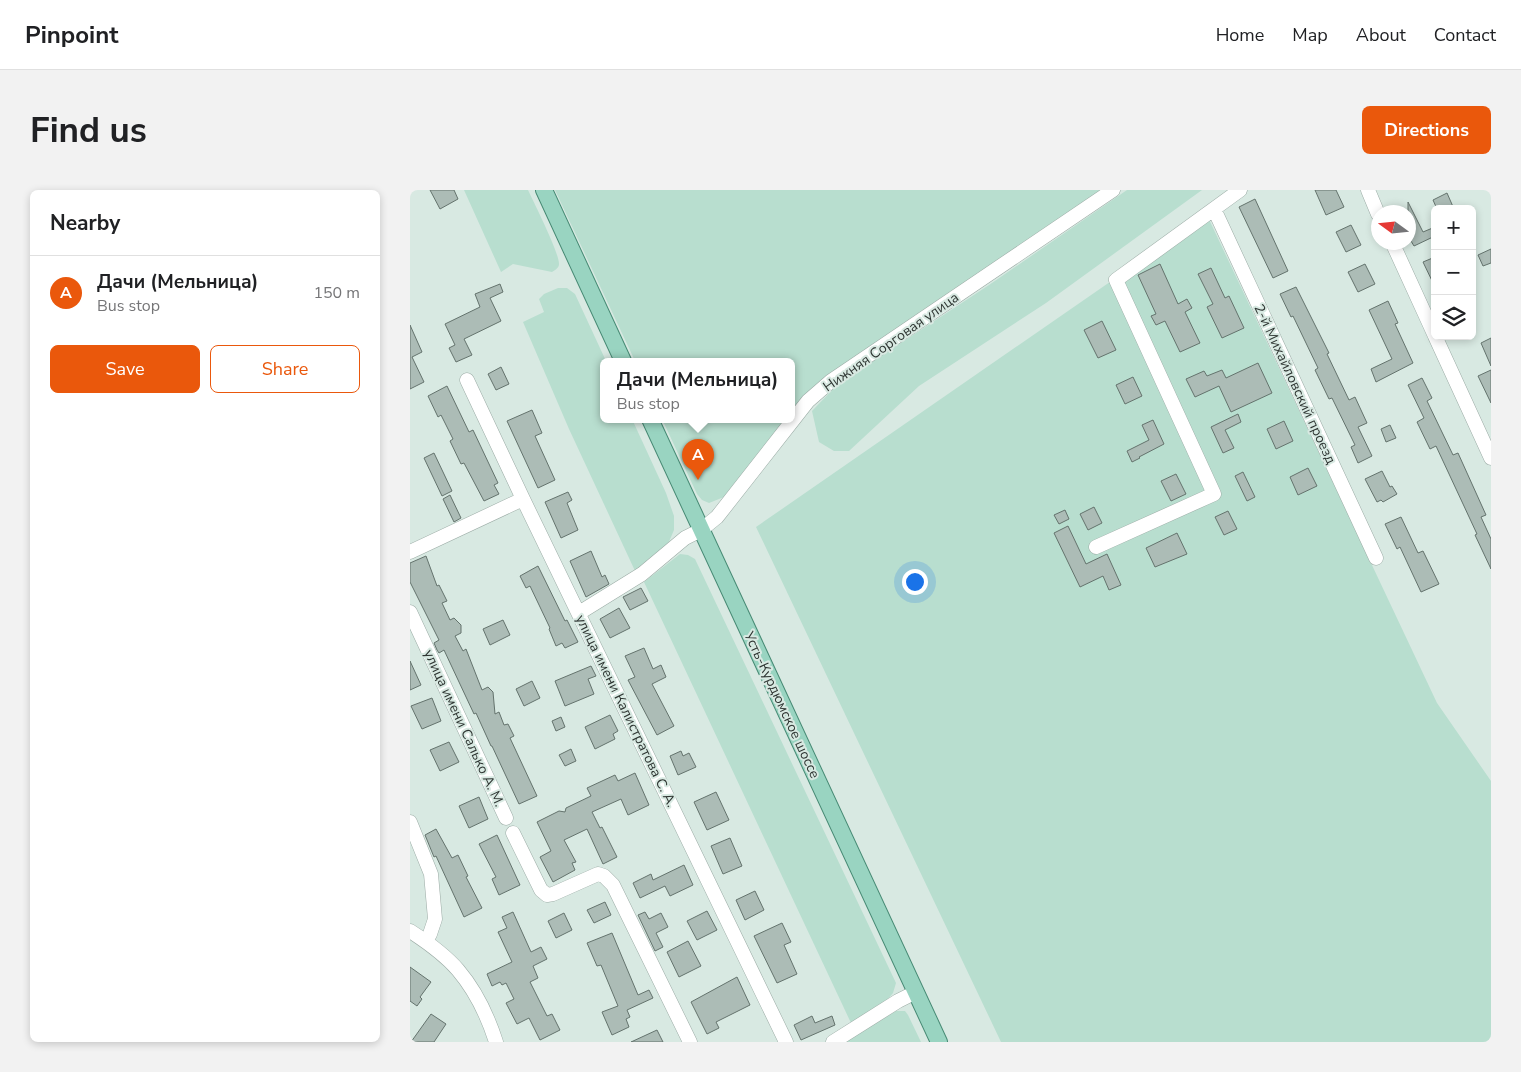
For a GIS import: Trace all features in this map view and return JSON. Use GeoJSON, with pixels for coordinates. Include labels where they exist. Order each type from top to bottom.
{"type":"FeatureCollection","features":[{"type":"Feature","properties":{"kind":"main road"},"geometry":{"type":"LineString","coordinates":[[544,190],[622,358]]}},
{"type":"Feature","properties":{"kind":"main road","name":"Усть-Курдюмское шоссе"},"geometry":{"type":"LineString","coordinates":[[652,423],[939,1042]]}},
{"type":"Feature","properties":{"kind":"street","name":"Нижняя Сорговая улица"},"geometry":{"type":"LineString","coordinates":[[795,418],[808,401],[831,380],[1113,190]]}},
{"type":"Feature","properties":{"kind":"street"},"geometry":{"type":"LineString","coordinates":[[1096,547],[1214,494],[1116,280],[1240,190]]}},
{"type":"Feature","properties":{"kind":"street"},"geometry":{"type":"LineString","coordinates":[[1368,190],[1374,205]]}},
{"type":"Feature","properties":{"kind":"street","name":"2-й Михайловский проезд"},"geometry":{"type":"LineString","coordinates":[[1214,209],[1376,558]]}},
{"type":"Feature","properties":{"kind":"street"},"geometry":{"type":"LineString","coordinates":[[1396,250],[1431,327]]}},
{"type":"Feature","properties":{"kind":"street"},"geometry":{"type":"LineString","coordinates":[[1437,340],[1491,458]]}},
{"type":"Feature","properties":{"kind":"street","name":"улица имени Калистратова С. А."},"geometry":{"type":"LineString","coordinates":[[467,380],[786,1042]]}},
{"type":"Feature","properties":{"kind":"street","name":"Нижняя Сорговая улица"},"geometry":{"type":"LineString","coordinates":[[579,613],[642,574],[685,538],[701,530],[722,511],[791,423]]}},
{"type":"Feature","properties":{"kind":"street"},"geometry":{"type":"LineString","coordinates":[[410,552],[523,499]]}},
{"type":"Feature","properties":{"kind":"street","name":"улица имени Салько А. М."},"geometry":{"type":"LineString","coordinates":[[410,612],[506,818]]}},
{"type":"Feature","properties":{"kind":"street"},"geometry":{"type":"LineString","coordinates":[[410,822],[431,874],[435,919],[426,941]]}},
{"type":"Feature","properties":{"kind":"street"},"geometry":{"type":"LineString","coordinates":[[513,834],[541,890],[547,895],[598,874],[604,876],[613,885],[690,1042]]}},
{"type":"Feature","properties":{"kind":"street"},"geometry":{"type":"LineString","coordinates":[[410,931],[426,941],[458,970],[481,1005],[496,1042]]}},
{"type":"Feature","properties":{"kind":"street"},"geometry":{"type":"LineString","coordinates":[[833,1042],[898,1000],[916,992]]}},
{"type":"Feature","properties":{"kind":"green space"},"geometry":{"type":"Polygon","coordinates":[[[464,190],[528,190],[555,249],[559,264],[558,268],[552,272],[513,264],[501,272],[464,190]]]}},
{"type":"Feature","properties":{"kind":"green space"},"geometry":{"type":"Polygon","coordinates":[[[555,190],[1102,190],[795,410],[795,358],[634,358],[555,190]]]}},
{"type":"Feature","properties":{"kind":"green space"},"geometry":{"type":"Polygon","coordinates":[[[1127,190],[1202,190],[1046,303],[919,386],[849,451],[834,451],[819,442],[812,411],[837,385],[989,285],[1127,190]]]}},
{"type":"Feature","properties":{"kind":"green space"},"geometry":{"type":"Polygon","coordinates":[[[1206,213],[1437,703],[1491,781],[1491,1042],[1001,1042],[756,527],[1107,284],[1206,213]]]}},
{"type":"Feature","properties":{"kind":"green space"},"geometry":{"type":"Polygon","coordinates":[[[558,288],[567,288],[575,294],[605,358],[600,358],[600,423],[634,423],[666,493],[674,516],[674,530],[665,551],[636,573],[569,429],[523,322],[544,312],[539,299],[544,294],[558,288]]]}},
{"type":"Feature","properties":{"kind":"green space"},"geometry":{"type":"Polygon","coordinates":[[[664,423],[783,423],[724,497],[709,503],[702,500],[697,494],[664,423]]]}},
{"type":"Feature","properties":{"kind":"green space"},"geometry":{"type":"Polygon","coordinates":[[[680,554],[688,555],[695,559],[896,983],[893,993],[887,1000],[851,1023],[644,582],[680,554]]]}},
{"type":"Feature","properties":{"kind":"green space"},"geometry":{"type":"Polygon","coordinates":[[[896,1011],[905,1011],[921,1042],[842,1042],[896,1011]]]}},
{"type":"Feature","properties":{"kind":"building"},"geometry":{"type":"Polygon","coordinates":[[[430,190],[454,190],[458,199],[440,209],[430,190]]]}},
{"type":"Feature","properties":{"kind":"building"},"geometry":{"type":"Polygon","coordinates":[[[1315,190],[1336,190],[1344,207],[1326,215],[1315,190]]]}},
{"type":"Feature","properties":{"kind":"building"},"geometry":{"type":"Polygon","coordinates":[[[1447,193],[1452,205],[1435,205],[1433,200],[1447,193]]]}},
{"type":"Feature","properties":{"kind":"building"},"geometry":{"type":"Polygon","coordinates":[[[1255,199],[1288,271],[1273,278],[1239,207],[1255,199]]]}},
{"type":"Feature","properties":{"kind":"building"},"geometry":{"type":"Polygon","coordinates":[[[1416,218],[1423,232],[1431,229],[1431,238],[1416,245],[1416,218]]]}},
{"type":"Feature","properties":{"kind":"building"},"geometry":{"type":"Polygon","coordinates":[[[1351,225],[1361,245],[1346,252],[1336,232],[1351,225]]]}},
{"type":"Feature","properties":{"kind":"building"},"geometry":{"type":"Polygon","coordinates":[[[1491,249],[1491,263],[1483,266],[1478,255],[1491,249]]]}},
{"type":"Feature","properties":{"kind":"building"},"geometry":{"type":"Polygon","coordinates":[[[1431,259],[1431,279],[1423,262],[1431,259]]]}},
{"type":"Feature","properties":{"kind":"building"},"geometry":{"type":"Polygon","coordinates":[[[1160,264],[1178,304],[1187,299],[1192,308],[1185,312],[1200,343],[1180,352],[1165,321],[1156,325],[1151,316],[1156,314],[1138,275],[1160,264]]]}},
{"type":"Feature","properties":{"kind":"building"},"geometry":{"type":"Polygon","coordinates":[[[1365,264],[1375,284],[1358,292],[1348,272],[1365,264]]]}},
{"type":"Feature","properties":{"kind":"building"},"geometry":{"type":"Polygon","coordinates":[[[1211,268],[1225,298],[1229,296],[1244,328],[1222,338],[1207,307],[1213,304],[1198,274],[1211,268]]]}},
{"type":"Feature","properties":{"kind":"building"},"geometry":{"type":"Polygon","coordinates":[[[500,284],[503,292],[490,298],[501,321],[464,339],[472,355],[456,362],[449,348],[455,345],[445,324],[480,307],[475,294],[500,284]]]}},
{"type":"Feature","properties":{"kind":"building"},"geometry":{"type":"Polygon","coordinates":[[[1296,287],[1329,353],[1327,354],[1349,400],[1355,397],[1367,423],[1358,427],[1372,456],[1358,463],[1351,447],[1355,445],[1332,398],[1329,399],[1315,370],[1318,368],[1293,316],[1291,317],[1280,294],[1296,287]]]}},
{"type":"Feature","properties":{"kind":"building"},"geometry":{"type":"Polygon","coordinates":[[[1388,301],[1398,323],[1395,324],[1413,363],[1376,382],[1371,369],[1392,359],[1369,310],[1388,301]]]}},
{"type":"Feature","properties":{"kind":"building"},"geometry":{"type":"Polygon","coordinates":[[[1102,321],[1116,350],[1098,358],[1084,330],[1102,321]]]}},
{"type":"Feature","properties":{"kind":"building"},"geometry":{"type":"Polygon","coordinates":[[[410,325],[422,352],[412,357],[424,382],[410,389],[410,325]]]}},
{"type":"Feature","properties":{"kind":"building"},"geometry":{"type":"Polygon","coordinates":[[[1491,338],[1491,366],[1481,343],[1491,338]]]}},
{"type":"Feature","properties":{"kind":"building"},"geometry":{"type":"Polygon","coordinates":[[[1258,363],[1272,393],[1231,412],[1219,386],[1195,397],[1186,379],[1204,371],[1207,376],[1222,370],[1226,378],[1258,363]]]}},
{"type":"Feature","properties":{"kind":"building"},"geometry":{"type":"Polygon","coordinates":[[[501,367],[509,384],[496,390],[488,374],[501,367]]]}},
{"type":"Feature","properties":{"kind":"building"},"geometry":{"type":"Polygon","coordinates":[[[1491,370],[1491,403],[1478,376],[1491,370]]]}},
{"type":"Feature","properties":{"kind":"building"},"geometry":{"type":"Polygon","coordinates":[[[1133,377],[1142,396],[1125,404],[1116,385],[1133,377]]]}},
{"type":"Feature","properties":{"kind":"building"},"geometry":{"type":"Polygon","coordinates":[[[1422,378],[1432,398],[1427,401],[1453,455],[1458,453],[1486,515],[1481,517],[1491,539],[1491,569],[1475,535],[1477,534],[1436,446],[1430,449],[1417,422],[1424,418],[1408,385],[1422,378]]]}},
{"type":"Feature","properties":{"kind":"building"},"geometry":{"type":"Polygon","coordinates":[[[447,386],[469,432],[473,430],[498,483],[494,485],[499,494],[484,501],[464,463],[461,464],[450,441],[453,439],[441,415],[438,417],[428,396],[447,386]]]}},
{"type":"Feature","properties":{"kind":"building"},"geometry":{"type":"Polygon","coordinates":[[[532,410],[542,433],[535,436],[555,480],[538,488],[507,421],[532,410]]]}},
{"type":"Feature","properties":{"kind":"building"},"geometry":{"type":"Polygon","coordinates":[[[1238,414],[1241,422],[1225,430],[1234,448],[1223,453],[1211,427],[1238,414]]]}},
{"type":"Feature","properties":{"kind":"building"},"geometry":{"type":"Polygon","coordinates":[[[1153,420],[1164,444],[1132,462],[1127,451],[1149,440],[1142,425],[1153,420]]]}},
{"type":"Feature","properties":{"kind":"building"},"geometry":{"type":"Polygon","coordinates":[[[1284,421],[1293,441],[1276,449],[1267,429],[1284,421]]]}},
{"type":"Feature","properties":{"kind":"building"},"geometry":{"type":"Polygon","coordinates":[[[1390,425],[1396,438],[1386,442],[1381,429],[1390,425]]]}},
{"type":"Feature","properties":{"kind":"building"},"geometry":{"type":"Polygon","coordinates":[[[434,453],[452,491],[442,496],[424,458],[434,453]]]}},
{"type":"Feature","properties":{"kind":"building"},"geometry":{"type":"Polygon","coordinates":[[[1308,468],[1317,486],[1298,495],[1290,477],[1308,468]]]}},
{"type":"Feature","properties":{"kind":"building"},"geometry":{"type":"Polygon","coordinates":[[[1382,471],[1390,487],[1392,486],[1397,494],[1383,502],[1381,500],[1377,502],[1365,479],[1382,471]]]}},
{"type":"Feature","properties":{"kind":"building"},"geometry":{"type":"Polygon","coordinates":[[[1243,472],[1255,497],[1247,501],[1235,476],[1243,472]]]}},
{"type":"Feature","properties":{"kind":"building"},"geometry":{"type":"Polygon","coordinates":[[[1176,474],[1186,494],[1171,501],[1161,481],[1176,474]]]}},
{"type":"Feature","properties":{"kind":"building"},"geometry":{"type":"Polygon","coordinates":[[[568,492],[572,500],[567,503],[578,530],[561,538],[545,502],[568,492]]]}},
{"type":"Feature","properties":{"kind":"building"},"geometry":{"type":"Polygon","coordinates":[[[450,495],[461,518],[454,522],[443,499],[450,495]]]}},
{"type":"Feature","properties":{"kind":"building"},"geometry":{"type":"Polygon","coordinates":[[[1094,507],[1102,523],[1088,530],[1080,514],[1094,507]]]}},
{"type":"Feature","properties":{"kind":"building"},"geometry":{"type":"Polygon","coordinates":[[[1065,510],[1069,519],[1059,524],[1054,515],[1065,510]]]}},
{"type":"Feature","properties":{"kind":"building"},"geometry":{"type":"Polygon","coordinates":[[[1228,511],[1237,529],[1224,535],[1215,517],[1228,511]]]}},
{"type":"Feature","properties":{"kind":"building"},"geometry":{"type":"Polygon","coordinates":[[[1401,517],[1418,553],[1423,551],[1439,584],[1421,592],[1400,547],[1397,549],[1385,524],[1401,517]]]}},
{"type":"Feature","properties":{"kind":"building"},"geometry":{"type":"Polygon","coordinates":[[[1068,526],[1086,564],[1107,554],[1121,585],[1109,590],[1103,576],[1080,587],[1054,533],[1068,526]]]}},
{"type":"Feature","properties":{"kind":"building"},"geometry":{"type":"Polygon","coordinates":[[[1177,533],[1187,554],[1155,567],[1146,548],[1177,533]]]}},
{"type":"Feature","properties":{"kind":"building"},"geometry":{"type":"Polygon","coordinates":[[[591,551],[602,577],[605,575],[609,584],[586,597],[570,561],[591,551]]]}},
{"type":"Feature","properties":{"kind":"building"},"geometry":{"type":"Polygon","coordinates":[[[426,556],[437,586],[439,585],[447,601],[442,603],[450,620],[454,618],[461,625],[461,633],[455,636],[463,651],[466,649],[482,690],[488,687],[493,692],[495,714],[499,712],[504,725],[508,724],[514,736],[510,738],[537,796],[519,804],[444,650],[439,653],[437,650],[434,643],[439,640],[410,582],[410,563],[426,556]]]}},
{"type":"Feature","properties":{"kind":"building"},"geometry":{"type":"Polygon","coordinates":[[[538,566],[565,621],[567,620],[578,642],[565,648],[562,643],[556,646],[550,628],[530,586],[526,588],[520,576],[538,566]]]}},
{"type":"Feature","properties":{"kind":"building"},"geometry":{"type":"Polygon","coordinates":[[[641,588],[648,601],[630,610],[623,597],[641,588]]]}},
{"type":"Feature","properties":{"kind":"building"},"geometry":{"type":"Polygon","coordinates":[[[619,608],[630,628],[610,638],[600,619],[619,608]]]}},
{"type":"Feature","properties":{"kind":"building"},"geometry":{"type":"Polygon","coordinates":[[[503,620],[510,635],[490,645],[483,629],[503,620]]]}},
{"type":"Feature","properties":{"kind":"building"},"geometry":{"type":"Polygon","coordinates":[[[644,648],[653,669],[661,665],[666,677],[652,684],[674,726],[657,735],[628,680],[635,677],[625,656],[644,648]]]}},
{"type":"Feature","properties":{"kind":"building"},"geometry":{"type":"Polygon","coordinates":[[[410,661],[421,685],[410,690],[410,661]]]}},
{"type":"Feature","properties":{"kind":"building"},"geometry":{"type":"Polygon","coordinates":[[[591,666],[596,676],[588,679],[594,694],[565,706],[555,681],[591,666]]]}},
{"type":"Feature","properties":{"kind":"building"},"geometry":{"type":"Polygon","coordinates":[[[532,681],[540,698],[524,706],[516,689],[532,681]]]}},
{"type":"Feature","properties":{"kind":"building"},"geometry":{"type":"Polygon","coordinates":[[[432,698],[441,721],[422,729],[411,706],[432,698]]]}},
{"type":"Feature","properties":{"kind":"building"},"geometry":{"type":"Polygon","coordinates":[[[610,715],[618,731],[613,734],[615,739],[595,749],[585,727],[610,715]]]}},
{"type":"Feature","properties":{"kind":"building"},"geometry":{"type":"Polygon","coordinates":[[[561,717],[565,727],[556,731],[552,721],[561,717]]]}},
{"type":"Feature","properties":{"kind":"building"},"geometry":{"type":"Polygon","coordinates":[[[449,742],[459,762],[440,771],[430,750],[449,742]]]}},
{"type":"Feature","properties":{"kind":"building"},"geometry":{"type":"Polygon","coordinates":[[[571,749],[576,761],[565,766],[559,755],[571,749]]]}},
{"type":"Feature","properties":{"kind":"building"},"geometry":{"type":"Polygon","coordinates":[[[681,751],[683,756],[689,753],[696,767],[678,775],[670,756],[681,751]]]}},
{"type":"Feature","properties":{"kind":"building"},"geometry":{"type":"Polygon","coordinates":[[[635,773],[649,805],[628,815],[621,799],[592,812],[617,857],[603,864],[587,829],[564,840],[576,862],[572,863],[575,870],[553,882],[540,857],[551,851],[537,822],[559,811],[565,812],[566,808],[591,796],[587,788],[615,775],[618,781],[635,773]]]}},
{"type":"Feature","properties":{"kind":"building"},"geometry":{"type":"Polygon","coordinates":[[[716,792],[729,820],[707,830],[694,802],[716,792]]]}},
{"type":"Feature","properties":{"kind":"building"},"geometry":{"type":"Polygon","coordinates":[[[479,797],[488,819],[469,828],[459,806],[479,797]]]}},
{"type":"Feature","properties":{"kind":"building"},"geometry":{"type":"Polygon","coordinates":[[[436,829],[452,858],[458,855],[468,876],[466,877],[482,908],[464,917],[425,835],[436,829]]]}},
{"type":"Feature","properties":{"kind":"building"},"geometry":{"type":"Polygon","coordinates":[[[497,835],[520,885],[499,895],[492,879],[496,877],[479,844],[497,835]]]}},
{"type":"Feature","properties":{"kind":"building"},"geometry":{"type":"Polygon","coordinates":[[[730,838],[742,866],[723,874],[711,846],[730,838]]]}},
{"type":"Feature","properties":{"kind":"building"},"geometry":{"type":"Polygon","coordinates":[[[684,865],[693,885],[670,896],[665,886],[640,898],[633,883],[651,874],[653,880],[684,865]]]}},
{"type":"Feature","properties":{"kind":"building"},"geometry":{"type":"Polygon","coordinates":[[[755,891],[764,910],[745,920],[736,900],[755,891]]]}},
{"type":"Feature","properties":{"kind":"building"},"geometry":{"type":"Polygon","coordinates":[[[605,902],[611,915],[594,923],[587,910],[605,902]]]}},
{"type":"Feature","properties":{"kind":"building"},"geometry":{"type":"Polygon","coordinates":[[[707,911],[717,930],[697,940],[687,921],[707,911]]]}},
{"type":"Feature","properties":{"kind":"building"},"geometry":{"type":"Polygon","coordinates":[[[513,912],[531,952],[541,947],[547,959],[533,966],[538,978],[530,982],[547,1016],[552,1014],[560,1030],[540,1040],[529,1018],[517,1024],[506,1003],[514,999],[506,983],[502,985],[500,982],[492,986],[487,974],[512,962],[498,932],[507,928],[502,917],[513,912]]]}},
{"type":"Feature","properties":{"kind":"building"},"geometry":{"type":"Polygon","coordinates":[[[645,912],[649,919],[661,913],[668,927],[656,933],[663,947],[655,951],[638,915],[645,912]]]}},
{"type":"Feature","properties":{"kind":"building"},"geometry":{"type":"Polygon","coordinates":[[[564,913],[572,930],[556,938],[548,921],[564,913]]]}},
{"type":"Feature","properties":{"kind":"building"},"geometry":{"type":"Polygon","coordinates":[[[782,923],[791,942],[784,945],[797,974],[777,983],[754,936],[782,923]]]}},
{"type":"Feature","properties":{"kind":"building"},"geometry":{"type":"Polygon","coordinates":[[[612,933],[638,995],[649,990],[653,998],[627,1010],[630,1017],[626,1019],[629,1027],[612,1035],[602,1012],[618,1006],[601,965],[597,966],[587,943],[612,933]]]}},
{"type":"Feature","properties":{"kind":"building"},"geometry":{"type":"Polygon","coordinates":[[[688,941],[701,966],[679,977],[667,952],[688,941]]]}},
{"type":"Feature","properties":{"kind":"building"},"geometry":{"type":"Polygon","coordinates":[[[410,967],[431,982],[420,997],[422,999],[417,1006],[410,1001],[410,967]]]}},
{"type":"Feature","properties":{"kind":"building"},"geometry":{"type":"Polygon","coordinates":[[[737,977],[750,1005],[716,1022],[719,1028],[707,1034],[691,1002],[737,977]]]}},
{"type":"Feature","properties":{"kind":"building"},"geometry":{"type":"Polygon","coordinates":[[[431,1014],[446,1024],[434,1042],[411,1042],[431,1014]]]}},
{"type":"Feature","properties":{"kind":"building"},"geometry":{"type":"Polygon","coordinates":[[[812,1016],[815,1023],[832,1016],[835,1025],[801,1040],[794,1025],[812,1016]]]}},
{"type":"Feature","properties":{"kind":"building"},"geometry":{"type":"Polygon","coordinates":[[[657,1030],[663,1042],[631,1042],[657,1030]]]}},
{"type":"Feature","properties":{"kind":"place","name":"Дачи (Мельница)"},"geometry":{"type":"Point","coordinates":[698,480]}}]}
